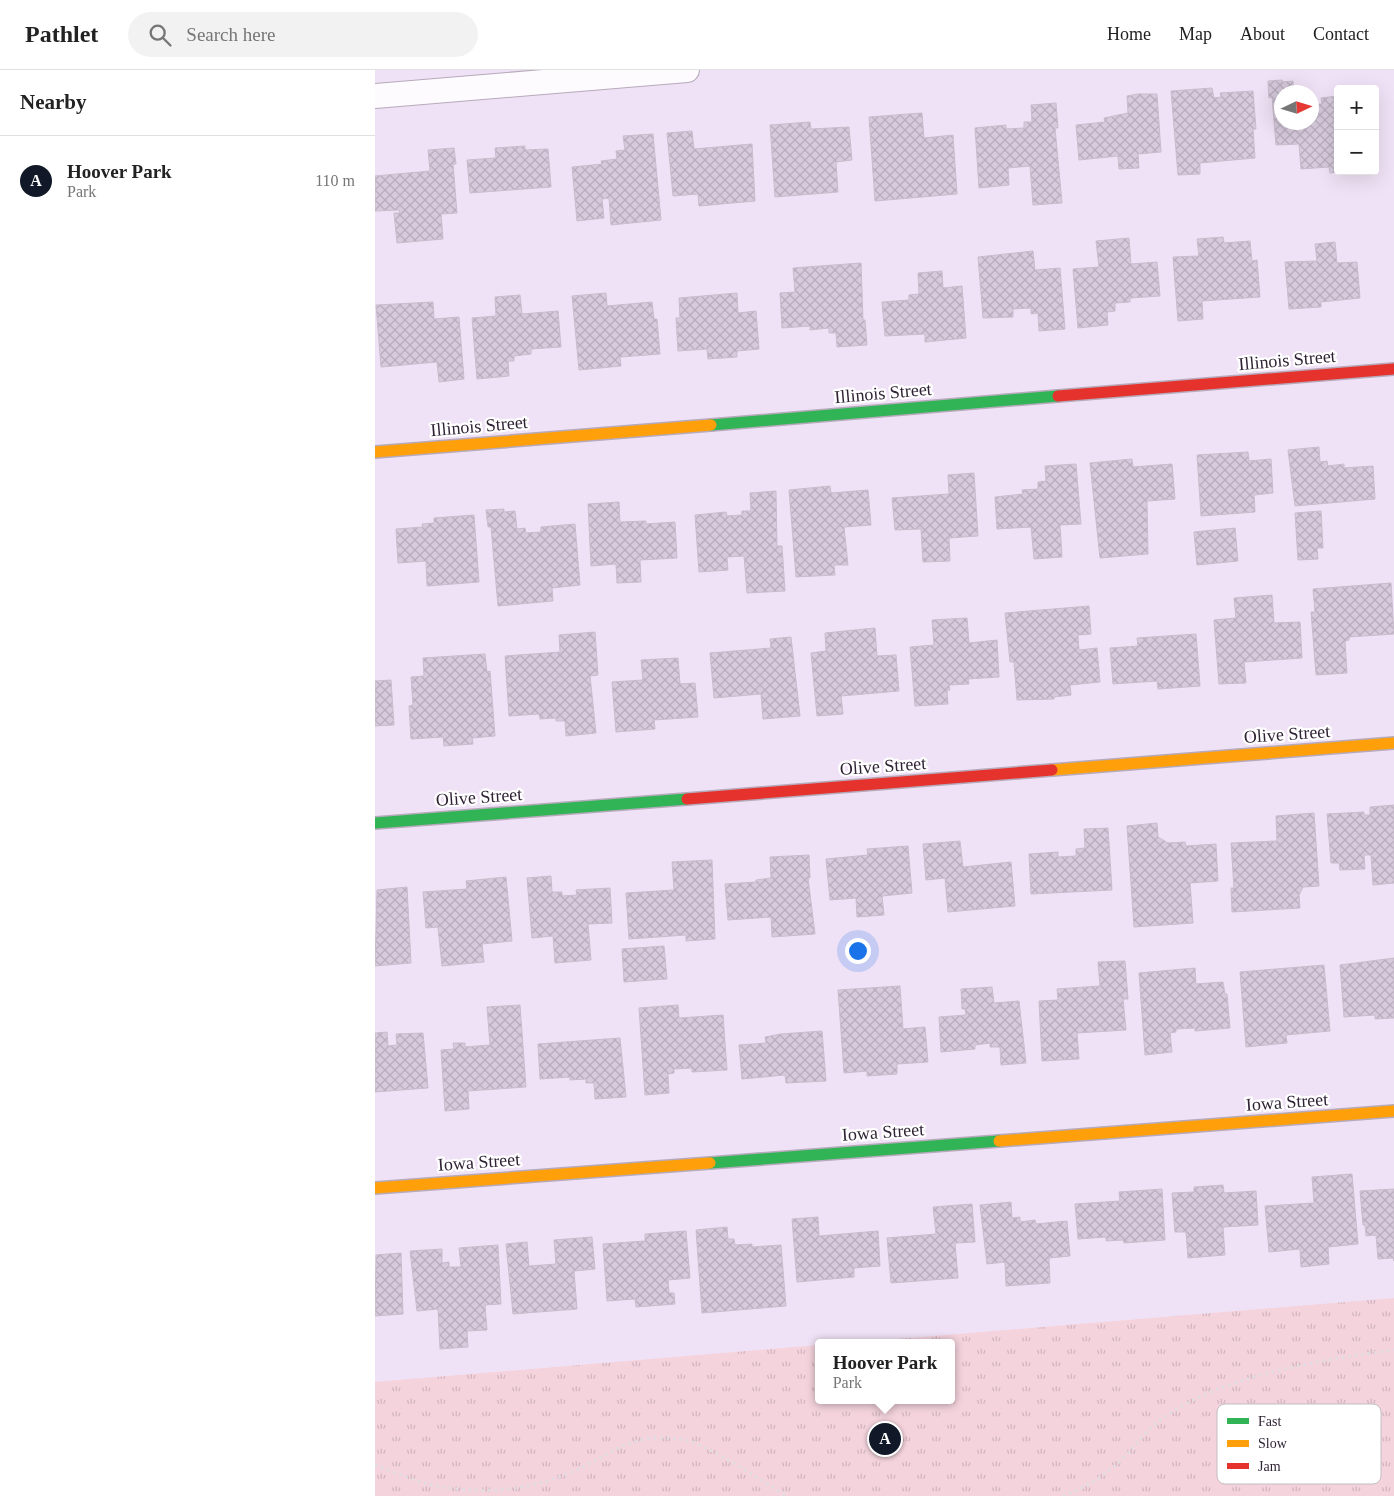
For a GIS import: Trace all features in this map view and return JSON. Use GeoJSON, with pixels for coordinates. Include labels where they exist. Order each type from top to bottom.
{"type":"FeatureCollection","features":[{"type":"Feature","properties":{"kind":"street"},"geometry":{"type":"LineString","coordinates":[[375,96],[687,70]]}},
{"type":"Feature","properties":{"kind":"street","name":"Illinois Street"},"geometry":{"type":"LineString","coordinates":[[375,452],[1394,369]]}},
{"type":"Feature","properties":{"kind":"street","name":"Olive Street"},"geometry":{"type":"LineString","coordinates":[[375,823],[1394,743]]}},
{"type":"Feature","properties":{"kind":"street","name":"Iowa Street"},"geometry":{"type":"LineString","coordinates":[[375,1188],[1394,1111]]}},
{"type":"Feature","properties":{"kind":"path"},"geometry":{"type":"LineString","coordinates":[[1063,1496],[1086,1487],[1115,1465],[1154,1425],[1187,1403],[1233,1384],[1279,1370],[1331,1358],[1394,1350]]}},
{"type":"Feature","properties":{"kind":"path"},"geometry":{"type":"LineString","coordinates":[[375,1465],[428,1484],[481,1492],[525,1488],[567,1474],[626,1443],[647,1438],[681,1439],[704,1447],[787,1496]]}},
{"type":"Feature","properties":{"kind":"green space"},"geometry":{"type":"Polygon","coordinates":[[[1394,1298],[1394,1496],[375,1496],[375,1382],[815,1345],[815,1404],[955,1404],[955,1339],[898,1339],[1394,1298]]]}},
{"type":"Feature","properties":{"kind":"building"},"geometry":{"type":"Polygon","coordinates":[[[1268,81],[1293,81],[1293,85],[1274,85],[1274,121],[1272,97],[1269,98],[1268,81]]]}},
{"type":"Feature","properties":{"kind":"building"},"geometry":{"type":"Polygon","coordinates":[[[1212,88],[1214,98],[1221,97],[1220,93],[1253,91],[1256,129],[1253,129],[1255,158],[1200,163],[1200,174],[1178,175],[1171,91],[1212,88]]]}},
{"type":"Feature","properties":{"kind":"building"},"geometry":{"type":"Polygon","coordinates":[[[1157,94],[1161,152],[1138,154],[1139,168],[1119,169],[1118,156],[1079,160],[1076,125],[1105,122],[1104,118],[1128,113],[1127,96],[1157,94]]]}},
{"type":"Feature","properties":{"kind":"building"},"geometry":{"type":"Polygon","coordinates":[[[1334,96],[1334,173],[1330,173],[1329,167],[1301,169],[1299,144],[1276,145],[1275,130],[1319,130],[1319,104],[1322,104],[1321,98],[1334,96]]]}},
{"type":"Feature","properties":{"kind":"building"},"geometry":{"type":"Polygon","coordinates":[[[1056,103],[1058,128],[1055,128],[1062,203],[1033,205],[1030,166],[1008,168],[1009,185],[979,188],[975,128],[1006,125],[1006,129],[1024,128],[1024,122],[1032,122],[1031,105],[1056,103]]]}},
{"type":"Feature","properties":{"kind":"building"},"geometry":{"type":"Polygon","coordinates":[[[922,113],[924,138],[953,135],[957,194],[875,201],[869,117],[922,113]]]}},
{"type":"Feature","properties":{"kind":"building"},"geometry":{"type":"Polygon","coordinates":[[[810,122],[811,129],[849,127],[852,160],[836,162],[838,192],[775,197],[770,125],[810,122]]]}},
{"type":"Feature","properties":{"kind":"building"},"geometry":{"type":"Polygon","coordinates":[[[692,131],[694,149],[752,144],[755,201],[699,206],[698,194],[673,196],[667,133],[692,131]]]}},
{"type":"Feature","properties":{"kind":"building"},"geometry":{"type":"Polygon","coordinates":[[[653,134],[661,220],[611,225],[609,198],[602,199],[604,218],[577,221],[572,167],[602,164],[601,161],[617,159],[616,151],[625,150],[623,136],[653,134]]]}},
{"type":"Feature","properties":{"kind":"building"},"geometry":{"type":"Polygon","coordinates":[[[525,146],[525,150],[548,149],[551,187],[470,193],[467,160],[496,158],[495,148],[525,146]]]}},
{"type":"Feature","properties":{"kind":"building"},"geometry":{"type":"Polygon","coordinates":[[[454,148],[456,164],[453,164],[457,213],[441,214],[443,239],[397,243],[394,213],[400,213],[399,210],[375,211],[375,176],[430,171],[428,150],[454,148]]]}},
{"type":"Feature","properties":{"kind":"building"},"geometry":{"type":"Polygon","coordinates":[[[1223,237],[1224,243],[1250,241],[1252,261],[1257,260],[1260,297],[1202,301],[1203,319],[1178,321],[1173,257],[1199,256],[1197,239],[1223,237]]]}},
{"type":"Feature","properties":{"kind":"building"},"geometry":{"type":"Polygon","coordinates":[[[1129,238],[1131,264],[1157,262],[1160,296],[1130,298],[1130,302],[1115,303],[1115,311],[1107,312],[1108,325],[1078,328],[1073,269],[1099,267],[1096,241],[1129,238]]]}},
{"type":"Feature","properties":{"kind":"building"},"geometry":{"type":"Polygon","coordinates":[[[1335,242],[1337,263],[1357,262],[1360,298],[1321,302],[1321,307],[1289,309],[1285,262],[1317,261],[1315,244],[1335,242]]]}},
{"type":"Feature","properties":{"kind":"building"},"geometry":{"type":"Polygon","coordinates":[[[1033,251],[1035,270],[1060,268],[1065,329],[1039,331],[1038,313],[1031,314],[1031,308],[1013,309],[1013,317],[983,318],[978,257],[1033,251]]]}},
{"type":"Feature","properties":{"kind":"building"},"geometry":{"type":"Polygon","coordinates":[[[861,263],[863,320],[865,320],[867,345],[837,347],[836,333],[829,333],[829,328],[810,330],[810,326],[782,328],[780,293],[795,292],[793,268],[861,263]]]}},
{"type":"Feature","properties":{"kind":"building"},"geometry":{"type":"Polygon","coordinates":[[[942,271],[943,288],[962,286],[966,338],[925,342],[925,334],[885,336],[882,302],[909,300],[909,295],[919,294],[918,273],[942,271]]]}},
{"type":"Feature","properties":{"kind":"building"},"geometry":{"type":"Polygon","coordinates":[[[606,293],[607,306],[652,302],[654,319],[657,319],[660,354],[620,357],[621,366],[579,370],[572,296],[606,293]]]}},
{"type":"Feature","properties":{"kind":"building"},"geometry":{"type":"Polygon","coordinates":[[[737,293],[738,313],[756,311],[759,349],[737,351],[737,357],[708,359],[707,349],[678,351],[676,318],[680,318],[679,298],[737,293]]]}},
{"type":"Feature","properties":{"kind":"building"},"geometry":{"type":"Polygon","coordinates":[[[520,295],[522,314],[558,311],[561,347],[531,349],[531,354],[514,356],[514,361],[508,361],[509,376],[477,379],[472,318],[496,316],[495,297],[520,295]]]}},
{"type":"Feature","properties":{"kind":"building"},"geometry":{"type":"Polygon","coordinates":[[[433,302],[434,319],[459,317],[464,379],[439,382],[437,362],[381,367],[376,305],[433,302]]]}},
{"type":"Feature","properties":{"kind":"building"},"geometry":{"type":"Polygon","coordinates":[[[1319,447],[1320,462],[1327,461],[1328,466],[1344,464],[1344,468],[1373,466],[1375,499],[1295,506],[1288,450],[1319,447]]]}},
{"type":"Feature","properties":{"kind":"building"},"geometry":{"type":"Polygon","coordinates":[[[1248,452],[1249,461],[1271,459],[1273,493],[1254,495],[1255,512],[1201,516],[1197,455],[1248,452]]]}},
{"type":"Feature","properties":{"kind":"building"},"geometry":{"type":"Polygon","coordinates":[[[1132,459],[1133,467],[1172,464],[1175,499],[1147,501],[1148,554],[1100,558],[1090,463],[1132,459]]]}},
{"type":"Feature","properties":{"kind":"building"},"geometry":{"type":"Polygon","coordinates":[[[1076,464],[1081,524],[1060,525],[1062,557],[1034,559],[1031,527],[997,529],[995,497],[1023,494],[1022,490],[1038,489],[1038,482],[1046,481],[1045,466],[1076,464]]]}},
{"type":"Feature","properties":{"kind":"building"},"geometry":{"type":"Polygon","coordinates":[[[974,473],[978,536],[949,538],[950,561],[923,562],[921,529],[895,530],[892,498],[949,494],[948,475],[974,473]]]}},
{"type":"Feature","properties":{"kind":"building"},"geometry":{"type":"Polygon","coordinates":[[[830,486],[831,493],[868,490],[871,525],[844,527],[848,565],[834,565],[835,575],[796,577],[789,490],[830,486]]]}},
{"type":"Feature","properties":{"kind":"building"},"geometry":{"type":"Polygon","coordinates":[[[776,491],[777,546],[782,546],[785,591],[747,593],[744,556],[727,557],[728,570],[699,572],[695,515],[726,512],[727,516],[742,515],[742,511],[751,511],[750,493],[776,491]]]}},
{"type":"Feature","properties":{"kind":"building"},"geometry":{"type":"Polygon","coordinates":[[[619,502],[620,522],[646,521],[646,524],[675,522],[677,558],[640,560],[641,582],[617,583],[616,564],[591,566],[588,504],[619,502]]]}},
{"type":"Feature","properties":{"kind":"building"},"geometry":{"type":"Polygon","coordinates":[[[504,509],[504,512],[515,511],[517,529],[525,528],[526,533],[541,532],[541,527],[575,524],[580,585],[552,588],[553,601],[498,606],[491,527],[488,527],[486,510],[504,509]]]}},
{"type":"Feature","properties":{"kind":"building"},"geometry":{"type":"Polygon","coordinates":[[[1321,511],[1323,548],[1317,548],[1318,559],[1298,560],[1295,513],[1321,511]]]}},
{"type":"Feature","properties":{"kind":"building"},"geometry":{"type":"Polygon","coordinates":[[[474,515],[479,582],[427,586],[426,561],[398,563],[396,529],[423,527],[422,524],[434,523],[434,518],[474,515]]]}},
{"type":"Feature","properties":{"kind":"building"},"geometry":{"type":"Polygon","coordinates":[[[1235,528],[1238,561],[1197,565],[1194,532],[1235,528]]]}},
{"type":"Feature","properties":{"kind":"building"},"geometry":{"type":"Polygon","coordinates":[[[1391,583],[1394,634],[1349,637],[1349,640],[1345,641],[1347,673],[1316,675],[1311,612],[1315,612],[1313,589],[1391,583]]]}},
{"type":"Feature","properties":{"kind":"building"},"geometry":{"type":"Polygon","coordinates":[[[1272,595],[1274,623],[1300,622],[1302,658],[1244,662],[1246,683],[1219,684],[1214,620],[1236,618],[1234,598],[1272,595]]]}},
{"type":"Feature","properties":{"kind":"building"},"geometry":{"type":"Polygon","coordinates":[[[1089,606],[1091,634],[1078,635],[1079,650],[1097,648],[1100,682],[1070,685],[1071,695],[1054,697],[1054,699],[1017,700],[1014,662],[1010,662],[1005,613],[1089,606]]]}},
{"type":"Feature","properties":{"kind":"building"},"geometry":{"type":"Polygon","coordinates":[[[967,618],[969,643],[997,640],[999,677],[968,679],[969,684],[949,685],[950,690],[947,690],[948,704],[915,706],[910,647],[934,645],[932,620],[967,618]]]}},
{"type":"Feature","properties":{"kind":"building"},"geometry":{"type":"Polygon","coordinates":[[[875,628],[877,656],[896,655],[899,691],[841,696],[843,714],[817,716],[811,653],[826,651],[825,633],[875,628]]]}},
{"type":"Feature","properties":{"kind":"building"},"geometry":{"type":"Polygon","coordinates":[[[595,632],[598,675],[590,676],[596,733],[566,736],[565,721],[556,721],[556,718],[540,719],[539,714],[509,716],[505,656],[560,652],[559,635],[595,632]]]}},
{"type":"Feature","properties":{"kind":"building"},"geometry":{"type":"Polygon","coordinates":[[[1196,634],[1200,686],[1158,689],[1157,681],[1113,684],[1110,648],[1138,646],[1137,638],[1196,634]]]}},
{"type":"Feature","properties":{"kind":"building"},"geometry":{"type":"Polygon","coordinates":[[[791,637],[800,716],[763,719],[761,694],[714,698],[710,653],[771,648],[770,639],[791,637]]]}},
{"type":"Feature","properties":{"kind":"building"},"geometry":{"type":"Polygon","coordinates":[[[485,654],[487,672],[490,671],[495,736],[472,738],[473,744],[444,746],[443,737],[411,739],[409,706],[413,705],[411,677],[424,676],[423,658],[485,654]]]}},
{"type":"Feature","properties":{"kind":"building"},"geometry":{"type":"Polygon","coordinates":[[[678,658],[680,684],[695,683],[698,717],[654,720],[655,729],[616,732],[612,682],[643,680],[641,660],[678,658]]]}},
{"type":"Feature","properties":{"kind":"building"},"geometry":{"type":"Polygon","coordinates":[[[391,680],[394,725],[375,726],[375,681],[391,680]]]}},
{"type":"Feature","properties":{"kind":"building"},"geometry":{"type":"Polygon","coordinates":[[[1394,805],[1394,883],[1373,885],[1371,855],[1364,855],[1365,869],[1340,870],[1339,863],[1331,863],[1327,814],[1364,812],[1364,815],[1370,815],[1370,807],[1394,805]]]}},
{"type":"Feature","properties":{"kind":"building"},"geometry":{"type":"Polygon","coordinates":[[[1314,813],[1319,886],[1303,887],[1299,895],[1300,908],[1232,912],[1231,888],[1234,888],[1231,843],[1277,841],[1276,816],[1314,813]]]}},
{"type":"Feature","properties":{"kind":"building"},"geometry":{"type":"Polygon","coordinates":[[[1157,823],[1158,837],[1168,843],[1185,842],[1186,846],[1216,844],[1218,881],[1190,883],[1193,923],[1134,927],[1127,826],[1157,823]]]}},
{"type":"Feature","properties":{"kind":"building"},"geometry":{"type":"Polygon","coordinates":[[[1108,828],[1112,890],[1031,894],[1029,854],[1058,852],[1058,857],[1076,856],[1076,849],[1085,848],[1084,829],[1108,828]]]}},
{"type":"Feature","properties":{"kind":"building"},"geometry":{"type":"Polygon","coordinates":[[[960,841],[963,867],[1011,862],[1015,906],[948,912],[945,878],[926,880],[923,844],[960,841]]]}},
{"type":"Feature","properties":{"kind":"building"},"geometry":{"type":"Polygon","coordinates":[[[908,846],[912,893],[882,896],[884,915],[857,917],[856,898],[830,900],[826,859],[868,855],[867,849],[908,846]]]}},
{"type":"Feature","properties":{"kind":"building"},"geometry":{"type":"Polygon","coordinates":[[[809,855],[810,878],[808,878],[815,934],[772,937],[771,917],[728,920],[725,884],[756,882],[756,880],[771,878],[770,857],[809,855]]]}},
{"type":"Feature","properties":{"kind":"building"},"geometry":{"type":"Polygon","coordinates":[[[712,860],[715,939],[686,941],[686,935],[629,939],[626,893],[674,890],[672,862],[712,860]]]}},
{"type":"Feature","properties":{"kind":"building"},"geometry":{"type":"Polygon","coordinates":[[[551,876],[552,892],[562,892],[562,896],[577,895],[576,890],[610,888],[612,923],[588,924],[591,960],[555,963],[553,936],[532,938],[527,878],[551,876]]]}},
{"type":"Feature","properties":{"kind":"building"},"geometry":{"type":"Polygon","coordinates":[[[506,877],[512,941],[482,944],[484,962],[442,966],[438,927],[426,928],[423,892],[467,889],[466,881],[506,877]]]}},
{"type":"Feature","properties":{"kind":"building"},"geometry":{"type":"Polygon","coordinates":[[[407,887],[411,963],[375,966],[377,890],[407,887]]]}},
{"type":"Feature","properties":{"kind":"building"},"geometry":{"type":"Polygon","coordinates":[[[664,946],[667,979],[624,982],[622,949],[664,946]]]}},
{"type":"Feature","properties":{"kind":"building"},"geometry":{"type":"Polygon","coordinates":[[[1394,958],[1394,1018],[1375,1019],[1375,1015],[1344,1017],[1340,965],[1394,958]]]}},
{"type":"Feature","properties":{"kind":"building"},"geometry":{"type":"Polygon","coordinates":[[[1125,961],[1128,999],[1123,999],[1126,1030],[1077,1033],[1079,1059],[1042,1061],[1039,1001],[1058,1000],[1057,989],[1100,986],[1098,962],[1125,961]]]}},
{"type":"Feature","properties":{"kind":"building"},"geometry":{"type":"Polygon","coordinates":[[[1324,965],[1330,1031],[1286,1035],[1287,1043],[1246,1047],[1240,972],[1324,965]]]}},
{"type":"Feature","properties":{"kind":"building"},"geometry":{"type":"Polygon","coordinates":[[[1195,968],[1196,984],[1223,982],[1225,994],[1227,994],[1230,1028],[1195,1031],[1195,1028],[1176,1029],[1176,1032],[1170,1033],[1172,1052],[1145,1055],[1139,973],[1195,968]]]}},
{"type":"Feature","properties":{"kind":"building"},"geometry":{"type":"Polygon","coordinates":[[[900,986],[903,1029],[925,1027],[928,1062],[897,1064],[897,1074],[867,1076],[867,1071],[844,1073],[838,990],[900,986]]]}},
{"type":"Feature","properties":{"kind":"building"},"geometry":{"type":"Polygon","coordinates":[[[992,987],[994,1003],[1019,1001],[1026,1063],[1001,1065],[1000,1047],[990,1047],[990,1043],[975,1045],[975,1049],[941,1052],[939,1017],[966,1015],[965,1009],[962,1009],[961,989],[992,987]]]}},
{"type":"Feature","properties":{"kind":"building"},"geometry":{"type":"Polygon","coordinates":[[[520,1005],[526,1087],[468,1091],[469,1109],[445,1111],[441,1050],[454,1049],[453,1043],[465,1043],[465,1047],[490,1045],[487,1007],[520,1005]]]}},
{"type":"Feature","properties":{"kind":"building"},"geometry":{"type":"Polygon","coordinates":[[[678,1005],[679,1018],[723,1015],[727,1070],[692,1072],[692,1068],[674,1069],[674,1073],[668,1074],[669,1093],[645,1095],[639,1008],[678,1005]]]}},
{"type":"Feature","properties":{"kind":"building"},"geometry":{"type":"Polygon","coordinates":[[[822,1031],[826,1081],[786,1083],[785,1075],[742,1079],[739,1045],[766,1043],[765,1037],[781,1034],[822,1031]]]}},
{"type":"Feature","properties":{"kind":"building"},"geometry":{"type":"Polygon","coordinates":[[[387,1032],[388,1046],[397,1045],[396,1034],[423,1033],[428,1088],[375,1092],[375,1033],[387,1032]]]}},
{"type":"Feature","properties":{"kind":"building"},"geometry":{"type":"Polygon","coordinates":[[[620,1038],[626,1097],[595,1099],[594,1083],[586,1083],[586,1079],[570,1080],[570,1077],[540,1079],[538,1044],[620,1038]]]}},
{"type":"Feature","properties":{"kind":"building"},"geometry":{"type":"Polygon","coordinates":[[[1352,1174],[1358,1244],[1328,1247],[1329,1264],[1301,1267],[1300,1249],[1269,1252],[1265,1206],[1314,1203],[1312,1177],[1352,1174]]]}},
{"type":"Feature","properties":{"kind":"building"},"geometry":{"type":"Polygon","coordinates":[[[1223,1185],[1224,1193],[1256,1191],[1258,1225],[1223,1227],[1225,1255],[1188,1258],[1186,1232],[1175,1232],[1172,1193],[1194,1192],[1194,1187],[1223,1185]]]}},
{"type":"Feature","properties":{"kind":"building"},"geometry":{"type":"Polygon","coordinates":[[[1162,1189],[1165,1240],[1124,1243],[1123,1240],[1106,1241],[1106,1237],[1078,1239],[1075,1204],[1120,1201],[1119,1192],[1162,1189]]]}},
{"type":"Feature","properties":{"kind":"building"},"geometry":{"type":"Polygon","coordinates":[[[1394,1189],[1394,1261],[1393,1258],[1378,1259],[1376,1235],[1366,1236],[1365,1225],[1363,1225],[1360,1191],[1394,1189]]]}},
{"type":"Feature","properties":{"kind":"building"},"geometry":{"type":"Polygon","coordinates":[[[1011,1202],[1012,1218],[1020,1217],[1020,1222],[1035,1220],[1036,1224],[1067,1221],[1070,1256],[1049,1258],[1050,1283],[1006,1286],[1005,1262],[987,1264],[980,1205],[1011,1202]]]}},
{"type":"Feature","properties":{"kind":"building"},"geometry":{"type":"Polygon","coordinates":[[[972,1204],[975,1242],[955,1243],[958,1278],[891,1283],[887,1238],[936,1234],[933,1207],[972,1204]]]}},
{"type":"Feature","properties":{"kind":"building"},"geometry":{"type":"Polygon","coordinates":[[[818,1217],[819,1236],[878,1231],[880,1266],[854,1268],[854,1277],[797,1282],[792,1219],[818,1217]]]}},
{"type":"Feature","properties":{"kind":"building"},"geometry":{"type":"Polygon","coordinates":[[[727,1227],[728,1239],[734,1239],[735,1245],[752,1244],[752,1247],[781,1245],[786,1306],[702,1313],[696,1230],[727,1227]]]}},
{"type":"Feature","properties":{"kind":"building"},"geometry":{"type":"Polygon","coordinates":[[[686,1231],[690,1278],[668,1280],[669,1293],[674,1293],[675,1304],[636,1307],[635,1299],[607,1301],[603,1244],[645,1241],[645,1234],[686,1231]]]}},
{"type":"Feature","properties":{"kind":"building"},"geometry":{"type":"Polygon","coordinates":[[[592,1237],[595,1269],[574,1271],[577,1309],[513,1314],[506,1244],[527,1242],[529,1266],[556,1264],[554,1240],[592,1237]]]}},
{"type":"Feature","properties":{"kind":"building"},"geometry":{"type":"Polygon","coordinates":[[[498,1245],[501,1304],[485,1305],[487,1330],[467,1331],[468,1347],[440,1349],[438,1309],[417,1311],[410,1251],[442,1249],[442,1263],[449,1262],[449,1267],[461,1267],[459,1248],[498,1245]]]}},
{"type":"Feature","properties":{"kind":"building"},"geometry":{"type":"Polygon","coordinates":[[[401,1253],[403,1314],[375,1316],[376,1255],[401,1253]]]}},
{"type":"Feature","properties":{"kind":"traffic: fast"},"geometry":{"type":"LineString","coordinates":[[711,425],[1058,396]]}},
{"type":"Feature","properties":{"kind":"traffic: fast"},"geometry":{"type":"LineString","coordinates":[[375,823],[687,799]]}},
{"type":"Feature","properties":{"kind":"traffic: fast"},"geometry":{"type":"LineString","coordinates":[[710,1163],[999,1141]]}},
{"type":"Feature","properties":{"kind":"traffic: slow"},"geometry":{"type":"LineString","coordinates":[[375,452],[711,425]]}},
{"type":"Feature","properties":{"kind":"traffic: slow"},"geometry":{"type":"LineString","coordinates":[[1052,770],[1394,743]]}},
{"type":"Feature","properties":{"kind":"traffic: slow"},"geometry":{"type":"LineString","coordinates":[[999,1141],[1394,1111]]}},
{"type":"Feature","properties":{"kind":"traffic: slow"},"geometry":{"type":"LineString","coordinates":[[375,1188],[710,1163]]}},
{"type":"Feature","properties":{"kind":"traffic: jam"},"geometry":{"type":"LineString","coordinates":[[1058,396],[1394,369]]}},
{"type":"Feature","properties":{"kind":"traffic: jam"},"geometry":{"type":"LineString","coordinates":[[687,799],[1052,770]]}},
{"type":"Feature","properties":{"kind":"place","name":"Hoover Park"},"geometry":{"type":"Point","coordinates":[885,1439]}}]}
